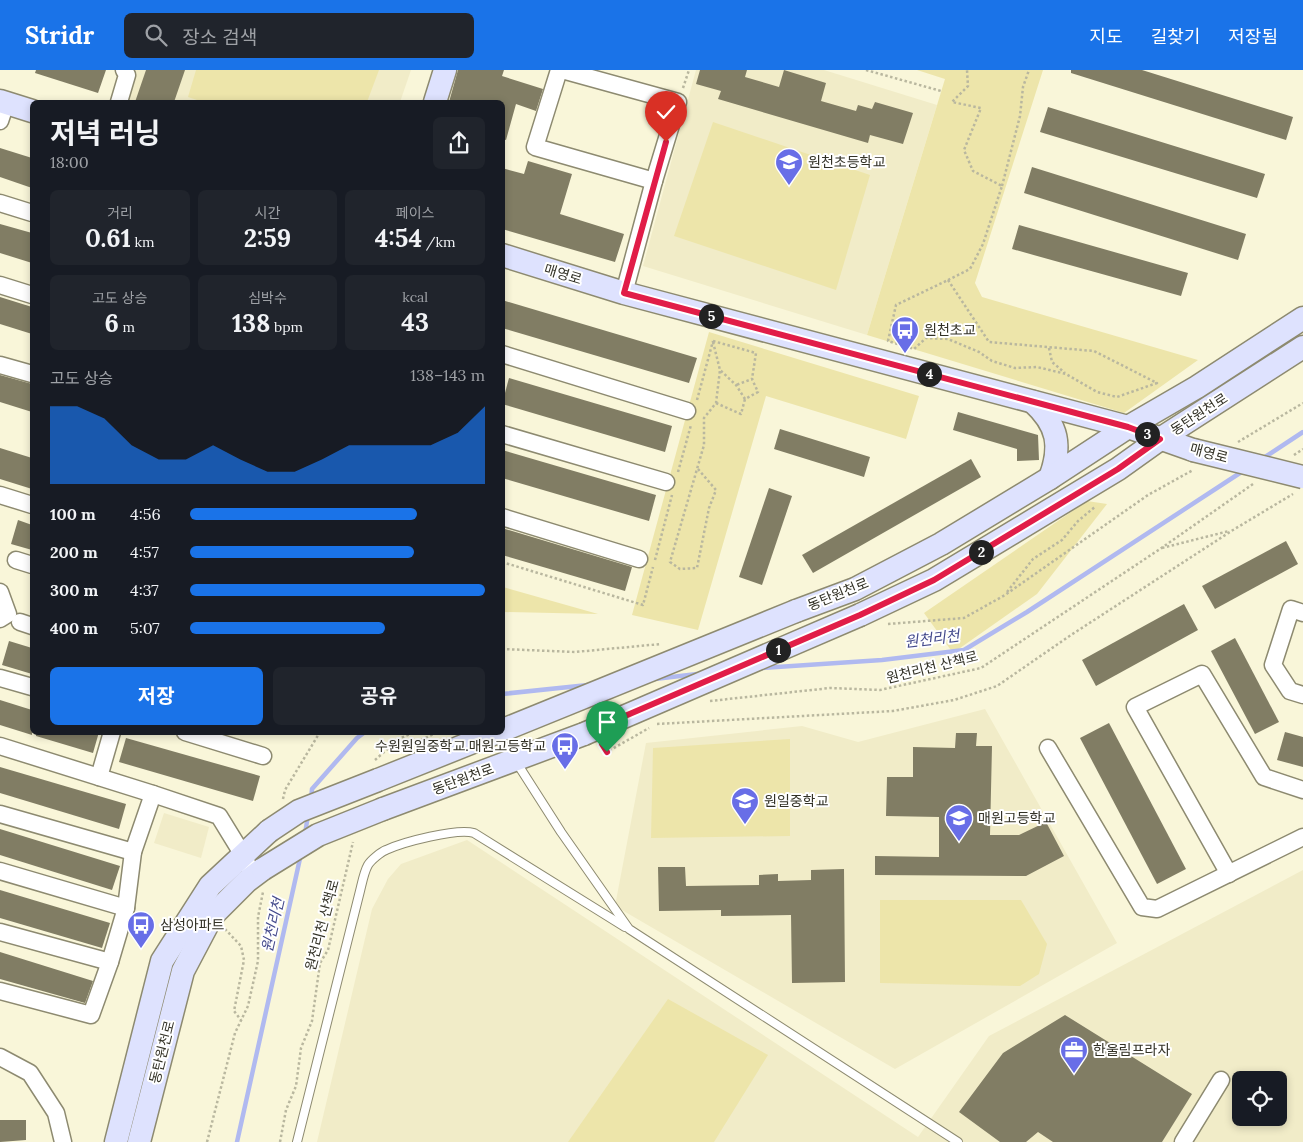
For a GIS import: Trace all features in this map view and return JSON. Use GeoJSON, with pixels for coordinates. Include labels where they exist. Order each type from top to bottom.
{"type":"FeatureCollection","features":[{"type":"Feature","properties":{"kind":"main road"},"geometry":{"type":"LineString","coordinates":[[436,100],[445,70]]}},
{"type":"Feature","properties":{"kind":"main road"},"geometry":{"type":"LineString","coordinates":[[2,108],[30,111]]}},
{"type":"Feature","properties":{"kind":"main road","name":"매영로"},"geometry":{"type":"LineString","coordinates":[[505,256],[624,293],[1128,427],[1193,450],[1300,482]]}},
{"type":"Feature","properties":{"kind":"main road","name":"동탄원천로"},"geometry":{"type":"LineString","coordinates":[[505,729],[796,611],[855,589],[893,570],[1050,478],[1303,318]]}},
{"type":"Feature","properties":{"kind":"main road","name":"동탄원천로"},"geometry":{"type":"LineString","coordinates":[[140,1142],[183,971],[212,916],[318,835],[382,809],[584,734],[860,615],[934,580],[1118,469],[1160,439],[1303,348]]}},
{"type":"Feature","properties":{"kind":"main road"},"geometry":{"type":"LineString","coordinates":[[1033,402],[1044,412],[1055,432],[1057,453],[1050,478]]}},
{"type":"Feature","properties":{"kind":"main road","name":"동탄원천로"},"geometry":{"type":"LineString","coordinates":[[116,1142],[162,960],[210,886],[269,831],[299,811],[374,772],[489,735]]}},
{"type":"Feature","properties":{"kind":"street"},"geometry":{"type":"LineString","coordinates":[[120,100],[127,75],[124,70]]}},
{"type":"Feature","properties":{"kind":"street"},"geometry":{"type":"LineString","coordinates":[[624,293],[654,181],[678,102],[560,70],[535,147],[654,181]]}},
{"type":"Feature","properties":{"kind":"street"},"geometry":{"type":"LineString","coordinates":[[0,203],[30,212]]}},
{"type":"Feature","properties":{"kind":"street"},"geometry":{"type":"LineString","coordinates":[[0,285],[30,294]]}},
{"type":"Feature","properties":{"kind":"street"},"geometry":{"type":"LineString","coordinates":[[505,355],[692,411]]}},
{"type":"Feature","properties":{"kind":"street"},"geometry":{"type":"LineString","coordinates":[[0,365],[30,373]]}},
{"type":"Feature","properties":{"kind":"street"},"geometry":{"type":"LineString","coordinates":[[505,435],[672,482]]}},
{"type":"Feature","properties":{"kind":"street"},"geometry":{"type":"LineString","coordinates":[[0,495],[30,504]]}},
{"type":"Feature","properties":{"kind":"street"},"geometry":{"type":"LineString","coordinates":[[505,518],[639,558]]}},
{"type":"Feature","properties":{"kind":"street"},"geometry":{"type":"LineString","coordinates":[[16,560],[30,564]]}},
{"type":"Feature","properties":{"kind":"street"},"geometry":{"type":"LineString","coordinates":[[0,592],[8,614],[0,619]]}},
{"type":"Feature","properties":{"kind":"street"},"geometry":{"type":"LineString","coordinates":[[1303,613],[1291,609],[1273,664],[1290,691],[1303,695]]}},
{"type":"Feature","properties":{"kind":"street"},"geometry":{"type":"LineString","coordinates":[[1229,874],[1135,707],[1202,674],[1264,777],[1303,790]]}},
{"type":"Feature","properties":{"kind":"street"},"geometry":{"type":"LineString","coordinates":[[0,678],[30,686]]}},
{"type":"Feature","properties":{"kind":"street"},"geometry":{"type":"LineString","coordinates":[[98,777],[111,735]]}},
{"type":"Feature","properties":{"kind":"street"},"geometry":{"type":"LineString","coordinates":[[195,735],[263,756]]}},
{"type":"Feature","properties":{"kind":"street"},"geometry":{"type":"LineString","coordinates":[[0,746],[218,816],[242,855],[260,879]]}},
{"type":"Feature","properties":{"kind":"street"},"geometry":{"type":"LineString","coordinates":[[1048,748],[1142,907],[1157,909],[1303,837]]}},
{"type":"Feature","properties":{"kind":"street"},"geometry":{"type":"LineString","coordinates":[[0,991],[90,1015],[110,962],[126,908],[133,852],[153,794]]}},
{"type":"Feature","properties":{"kind":"street"},"geometry":{"type":"LineString","coordinates":[[0,814],[133,852]]}},
{"type":"Feature","properties":{"kind":"street"},"geometry":{"type":"LineString","coordinates":[[0,871],[126,908]]}},
{"type":"Feature","properties":{"kind":"street"},"geometry":{"type":"LineString","coordinates":[[0,932],[110,962]]}},
{"type":"Feature","properties":{"kind":"street"},"geometry":{"type":"LineString","coordinates":[[0,1057],[30,1073],[56,1113],[63,1142]]}},
{"type":"Feature","properties":{"kind":"street"},"geometry":{"type":"LineString","coordinates":[[1183,1142],[1221,1080]]}},
{"type":"Feature","properties":{"kind":"lane"},"geometry":{"type":"LineString","coordinates":[[503,735],[515,760],[561,832],[629,929]]}},
{"type":"Feature","properties":{"kind":"lane"},"geometry":{"type":"LineString","coordinates":[[297,1142],[360,891],[369,864],[384,850],[467,831],[629,929],[958,1142]]}},
{"type":"Feature","properties":{"kind":"path"},"geometry":{"type":"LineString","coordinates":[[866,70],[941,91]]}},
{"type":"Feature","properties":{"kind":"path"},"geometry":{"type":"LineString","coordinates":[[968,70],[968,86],[952,102],[981,108],[964,150],[973,171],[1002,186]]}},
{"type":"Feature","properties":{"kind":"path"},"geometry":{"type":"LineString","coordinates":[[1029,70],[1023,87],[1020,116],[1002,186],[983,244],[970,269],[896,305],[888,341],[914,349],[926,338],[948,339],[979,352],[992,361],[1015,368],[1037,367],[1066,374]]}},
{"type":"Feature","properties":{"kind":"path"},"geometry":{"type":"LineString","coordinates":[[948,280],[989,342],[1049,347],[1094,351],[1157,383],[1117,397],[1097,392],[1066,374],[1052,362],[1049,347]]}},
{"type":"Feature","properties":{"kind":"path"},"geometry":{"type":"LineString","coordinates":[[698,469],[716,490],[709,508],[697,568],[680,569],[670,562],[704,445],[704,418],[716,403],[720,370],[713,341]]}},
{"type":"Feature","properties":{"kind":"path"},"geometry":{"type":"LineString","coordinates":[[713,341],[756,353],[752,379],[758,392],[746,399],[741,414],[716,403]]}},
{"type":"Feature","properties":{"kind":"path"},"geometry":{"type":"LineString","coordinates":[[505,563],[643,605],[672,482],[713,341]]}},
{"type":"Feature","properties":{"kind":"path"},"geometry":{"type":"LineString","coordinates":[[720,370],[736,385],[746,399]]}},
{"type":"Feature","properties":{"kind":"path"},"geometry":{"type":"LineString","coordinates":[[736,385],[752,379]]}},
{"type":"Feature","properties":{"kind":"path"},"geometry":{"type":"LineString","coordinates":[[1236,444],[1303,403]]}},
{"type":"Feature","properties":{"kind":"path"},"geometry":{"type":"LineString","coordinates":[[1287,460],[1303,449]]}},
{"type":"Feature","properties":{"kind":"path","name":"원천리천 산책로"},"geometry":{"type":"LineString","coordinates":[[709,701],[830,688],[880,690],[981,668],[1160,549],[1255,482]]}},
{"type":"Feature","properties":{"kind":"path"},"geometry":{"type":"LineString","coordinates":[[611,722],[620,730],[602,744],[607,752],[656,724],[893,711],[963,697],[997,686],[1071,635],[1233,530],[1300,482]]}},
{"type":"Feature","properties":{"kind":"path"},"geometry":{"type":"LineString","coordinates":[[1005,595],[1033,558],[1062,540],[1099,503]]}},
{"type":"Feature","properties":{"kind":"path"},"geometry":{"type":"LineString","coordinates":[[1160,549],[1233,530]]}},
{"type":"Feature","properties":{"kind":"path"},"geometry":{"type":"LineString","coordinates":[[283,799],[285,790],[318,735]]}},
{"type":"Feature","properties":{"kind":"path"},"geometry":{"type":"LineString","coordinates":[[374,772],[399,739],[408,735]]}},
{"type":"Feature","properties":{"kind":"path"},"geometry":{"type":"LineString","coordinates":[[415,743],[432,735]]}},
{"type":"Feature","properties":{"kind":"path","name":"원천리천 산책로"},"geometry":{"type":"LineString","coordinates":[[280,1142],[286,1110],[296,1086],[301,1048],[312,1021],[320,962],[328,950],[354,837]]}},
{"type":"Feature","properties":{"kind":"path"},"geometry":{"type":"LineString","coordinates":[[207,1142],[235,1033],[248,1006],[258,960],[260,879]]}},
{"type":"Feature","properties":{"kind":"path"},"geometry":{"type":"LineString","coordinates":[[212,916],[241,946],[244,960],[234,1011],[241,1020]]}},
{"type":"Feature","properties":{"kind":"shaded area"},"geometry":{"type":"Polygon","coordinates":[[[136,70],[411,70],[401,100],[127,100],[136,70]]]}},
{"type":"Feature","properties":{"kind":"shaded area"},"geometry":{"type":"Polygon","coordinates":[[[196,70],[379,70],[368,100],[197,100],[188,97],[196,70]]]}},
{"type":"Feature","properties":{"kind":"shaded area","name":"원천초등학교"},"geometry":{"type":"Polygon","coordinates":[[[696,70],[824,70],[937,105],[867,335],[643,266],[696,70]]]}},
{"type":"Feature","properties":{"kind":"shaded area"},"geometry":{"type":"Polygon","coordinates":[[[917,70],[1043,70],[975,283],[982,297],[1198,360],[1124,413],[867,335],[945,79],[917,70]]]}},
{"type":"Feature","properties":{"kind":"shaded area"},"geometry":{"type":"Polygon","coordinates":[[[713,122],[870,175],[836,290],[674,236],[713,122]]]}},
{"type":"Feature","properties":{"kind":"shaded area"},"geometry":{"type":"Polygon","coordinates":[[[709,332],[919,396],[906,439],[766,396],[698,630],[632,615],[709,332]]]}},
{"type":"Feature","properties":{"kind":"shaded area"},"geometry":{"type":"Polygon","coordinates":[[[1087,501],[1107,504],[1037,594],[953,653],[924,613],[1087,501]]]}},
{"type":"Feature","properties":{"kind":"shaded area"},"geometry":{"type":"Polygon","coordinates":[[[505,588],[598,614],[505,612],[505,588]]]}},
{"type":"Feature","properties":{"kind":"shaded area"},"geometry":{"type":"Polygon","coordinates":[[[985,709],[1117,943],[895,1069],[615,906],[646,743],[802,726],[858,742],[985,709]]]}},
{"type":"Feature","properties":{"kind":"shaded area"},"geometry":{"type":"Polygon","coordinates":[[[790,739],[790,836],[651,838],[653,748],[790,739]]]}},
{"type":"Feature","properties":{"kind":"shaded area"},"geometry":{"type":"Polygon","coordinates":[[[164,813],[209,827],[201,858],[154,843],[164,813]]]}},
{"type":"Feature","properties":{"kind":"shaded area"},"geometry":{"type":"Polygon","coordinates":[[[467,840],[918,1137],[989,1036],[1303,870],[1303,1142],[317,1142],[372,909],[388,879],[401,864],[467,840]]]}},
{"type":"Feature","properties":{"kind":"shaded area"},"geometry":{"type":"Polygon","coordinates":[[[880,900],[1021,900],[1047,944],[1039,974],[1020,986],[880,983],[880,900]]]}},
{"type":"Feature","properties":{"kind":"shaded area"},"geometry":{"type":"Polygon","coordinates":[[[668,999],[768,1055],[714,1142],[568,1142],[668,999]]]}},
{"type":"Feature","properties":{"kind":"building"},"geometry":{"type":"Polygon","coordinates":[[[36,70],[106,70],[98,93],[35,73],[36,70]]]}},
{"type":"Feature","properties":{"kind":"building"},"geometry":{"type":"Polygon","coordinates":[[[146,70],[185,70],[175,100],[136,100],[146,70]]]}},
{"type":"Feature","properties":{"kind":"building"},"geometry":{"type":"Polygon","coordinates":[[[458,70],[504,70],[502,76],[543,89],[536,111],[516,104],[506,140],[505,100],[450,100],[458,70]]]}},
{"type":"Feature","properties":{"kind":"building"},"geometry":{"type":"Polygon","coordinates":[[[700,70],[747,70],[745,77],[779,87],[784,70],[826,83],[821,101],[856,111],[858,105],[872,109],[875,102],[913,113],[903,144],[870,135],[868,143],[718,99],[721,91],[696,84],[700,70]]]}},
{"type":"Feature","properties":{"kind":"building"},"geometry":{"type":"Polygon","coordinates":[[[1071,70],[1142,70],[1293,117],[1286,140],[1071,73],[1071,70]]]}},
{"type":"Feature","properties":{"kind":"building"},"geometry":{"type":"Polygon","coordinates":[[[1048,107],[1265,174],[1257,198],[1040,132],[1048,107]]]}},
{"type":"Feature","properties":{"kind":"building"},"geometry":{"type":"Polygon","coordinates":[[[0,148],[30,157],[30,187],[0,177],[0,148]]]}},
{"type":"Feature","properties":{"kind":"building"},"geometry":{"type":"Polygon","coordinates":[[[528,161],[572,174],[560,214],[624,234],[615,262],[505,230],[505,169],[524,174],[528,161]]]}},
{"type":"Feature","properties":{"kind":"building"},"geometry":{"type":"Polygon","coordinates":[[[1032,167],[1246,234],[1238,260],[1024,193],[1032,167]]]}},
{"type":"Feature","properties":{"kind":"building"},"geometry":{"type":"Polygon","coordinates":[[[0,224],[30,232],[30,262],[0,253],[0,224]]]}},
{"type":"Feature","properties":{"kind":"building"},"geometry":{"type":"Polygon","coordinates":[[[1019,225],[1188,273],[1181,296],[1012,249],[1019,225]]]}},
{"type":"Feature","properties":{"kind":"building"},"geometry":{"type":"Polygon","coordinates":[[[0,297],[30,306],[30,333],[0,324],[0,297]]]}},
{"type":"Feature","properties":{"kind":"building"},"geometry":{"type":"Polygon","coordinates":[[[505,301],[697,358],[689,383],[505,329],[505,301]]]}},
{"type":"Feature","properties":{"kind":"building"},"geometry":{"type":"Polygon","coordinates":[[[0,375],[30,383],[30,411],[0,402],[0,375]]]}},
{"type":"Feature","properties":{"kind":"building"},"geometry":{"type":"Polygon","coordinates":[[[509,378],[672,426],[665,452],[505,405],[505,393],[509,378]]]}},
{"type":"Feature","properties":{"kind":"building"},"geometry":{"type":"Polygon","coordinates":[[[958,412],[1038,435],[1039,460],[1017,461],[1017,449],[953,430],[958,412]]]}},
{"type":"Feature","properties":{"kind":"building"},"geometry":{"type":"Polygon","coordinates":[[[780,429],[870,457],[864,477],[774,449],[780,429]]]}},
{"type":"Feature","properties":{"kind":"building"},"geometry":{"type":"Polygon","coordinates":[[[0,448],[30,457],[30,488],[0,479],[0,448]]]}},
{"type":"Feature","properties":{"kind":"building"},"geometry":{"type":"Polygon","coordinates":[[[505,451],[656,495],[649,521],[505,479],[505,451]]]}},
{"type":"Feature","properties":{"kind":"building"},"geometry":{"type":"Polygon","coordinates":[[[971,459],[981,477],[813,573],[802,555],[971,459]]]}},
{"type":"Feature","properties":{"kind":"building"},"geometry":{"type":"Polygon","coordinates":[[[769,488],[792,496],[762,585],[739,577],[769,488]]]}},
{"type":"Feature","properties":{"kind":"building"},"geometry":{"type":"Polygon","coordinates":[[[18,520],[30,524],[30,549],[11,544],[18,520]]]}},
{"type":"Feature","properties":{"kind":"building"},"geometry":{"type":"Polygon","coordinates":[[[505,529],[632,567],[625,591],[505,556],[505,529]]]}},
{"type":"Feature","properties":{"kind":"building"},"geometry":{"type":"Polygon","coordinates":[[[1286,541],[1298,564],[1215,609],[1202,586],[1286,541]]]}},
{"type":"Feature","properties":{"kind":"building"},"geometry":{"type":"Polygon","coordinates":[[[1184,604],[1198,630],[1096,686],[1082,660],[1184,604]]]}},
{"type":"Feature","properties":{"kind":"building"},"geometry":{"type":"Polygon","coordinates":[[[1235,638],[1279,722],[1255,734],[1211,651],[1235,638]]]}},
{"type":"Feature","properties":{"kind":"building"},"geometry":{"type":"Polygon","coordinates":[[[9,641],[30,647],[30,673],[2,665],[9,641]]]}},
{"type":"Feature","properties":{"kind":"building"},"geometry":{"type":"Polygon","coordinates":[[[0,700],[30,709],[30,734],[0,725],[0,700]]]}},
{"type":"Feature","properties":{"kind":"building"},"geometry":{"type":"Polygon","coordinates":[[[1109,723],[1186,869],[1157,884],[1080,738],[1109,723]]]}},
{"type":"Feature","properties":{"kind":"building"},"geometry":{"type":"Polygon","coordinates":[[[1285,732],[1303,737],[1303,767],[1277,760],[1285,732]]]}},
{"type":"Feature","properties":{"kind":"building"},"geometry":{"type":"Polygon","coordinates":[[[956,733],[977,733],[976,746],[992,746],[990,835],[1019,835],[1046,822],[1064,856],[1026,876],[875,875],[875,856],[939,857],[939,817],[886,816],[887,777],[913,777],[913,747],[955,748],[956,733]]]}},
{"type":"Feature","properties":{"kind":"building"},"geometry":{"type":"Polygon","coordinates":[[[36,735],[98,735],[93,753],[36,735]]]}},
{"type":"Feature","properties":{"kind":"building"},"geometry":{"type":"Polygon","coordinates":[[[126,738],[260,776],[253,801],[119,762],[126,738]]]}},
{"type":"Feature","properties":{"kind":"building"},"geometry":{"type":"Polygon","coordinates":[[[0,767],[126,804],[119,829],[0,793],[0,767]]]}},
{"type":"Feature","properties":{"kind":"building"},"geometry":{"type":"Polygon","coordinates":[[[0,829],[120,866],[112,890],[0,855],[0,829]]]}},
{"type":"Feature","properties":{"kind":"building"},"geometry":{"type":"Polygon","coordinates":[[[658,867],[685,867],[686,886],[759,885],[759,875],[778,874],[778,881],[811,880],[811,870],[844,869],[845,982],[792,983],[791,915],[721,916],[721,910],[659,911],[658,867]]]}},
{"type":"Feature","properties":{"kind":"building"},"geometry":{"type":"Polygon","coordinates":[[[0,890],[110,923],[102,948],[0,918],[0,890]]]}},
{"type":"Feature","properties":{"kind":"building"},"geometry":{"type":"Polygon","coordinates":[[[0,952],[93,981],[85,1003],[0,979],[0,952]]]}},
{"type":"Feature","properties":{"kind":"building","name":"한울림프라자"},"geometry":{"type":"Polygon","coordinates":[[[1065,1015],[1192,1094],[1162,1142],[1053,1142],[1038,1132],[1026,1142],[1000,1142],[959,1112],[1003,1053],[1065,1015]]]}},
{"type":"Feature","properties":{"kind":"building"},"geometry":{"type":"Polygon","coordinates":[[[0,1120],[26,1120],[26,1140],[0,1142],[0,1120]]]}},
{"type":"Feature","properties":{"kind":"waterway","name":"원천리천"},"geometry":{"type":"LineString","coordinates":[[1262,459],[1303,432]]}},
{"type":"Feature","properties":{"kind":"waterway","name":"원천리천"},"geometry":{"type":"LineString","coordinates":[[762,668],[882,660],[964,650],[1027,612],[1243,471]]}},
{"type":"Feature","properties":{"kind":"waterway","name":"원천리천"},"geometry":{"type":"LineString","coordinates":[[655,679],[697,674]]}},
{"type":"Feature","properties":{"kind":"waterway","name":"원천리천"},"geometry":{"type":"LineString","coordinates":[[505,694],[588,685]]}},
{"type":"Feature","properties":{"kind":"waterway","name":"원천리천"},"geometry":{"type":"LineString","coordinates":[[311,800],[312,789],[361,735]]}},
{"type":"Feature","properties":{"kind":"waterway","name":"원천리천"},"geometry":{"type":"LineString","coordinates":[[305,834],[308,815]]}},
{"type":"Feature","properties":{"kind":"waterway","name":"원천리천"},"geometry":{"type":"LineString","coordinates":[[237,1142],[301,854]]}},
{"type":"Feature","properties":{"kind":"place","name":"원천초등학교"},"geometry":{"type":"Point","coordinates":[789,186]}},
{"type":"Feature","properties":{"kind":"place","name":"원천초교"},"geometry":{"type":"Point","coordinates":[905,354]}},
{"type":"Feature","properties":{"kind":"place","name":"수원원일중학교.매원고등학교"},"geometry":{"type":"Point","coordinates":[565,770]}},
{"type":"Feature","properties":{"kind":"place","name":"원일중학교"},"geometry":{"type":"Point","coordinates":[745,825]}},
{"type":"Feature","properties":{"kind":"place","name":"매원고등학교"},"geometry":{"type":"Point","coordinates":[959,842]}},
{"type":"Feature","properties":{"kind":"place","name":"삼성아파트"},"geometry":{"type":"Point","coordinates":[141,949]}},
{"type":"Feature","properties":{"kind":"place","name":"한울림프라자"},"geometry":{"type":"Point","coordinates":[1074,1074]}},
{"type":"Feature","properties":{"kind":"route"},"geometry":{"type":"LineString","coordinates":[[607,752],[602,744],[620,730],[611,722],[860,615],[934,580],[1118,469],[1160,439],[1128,427],[624,293],[666,142]]}}]}
